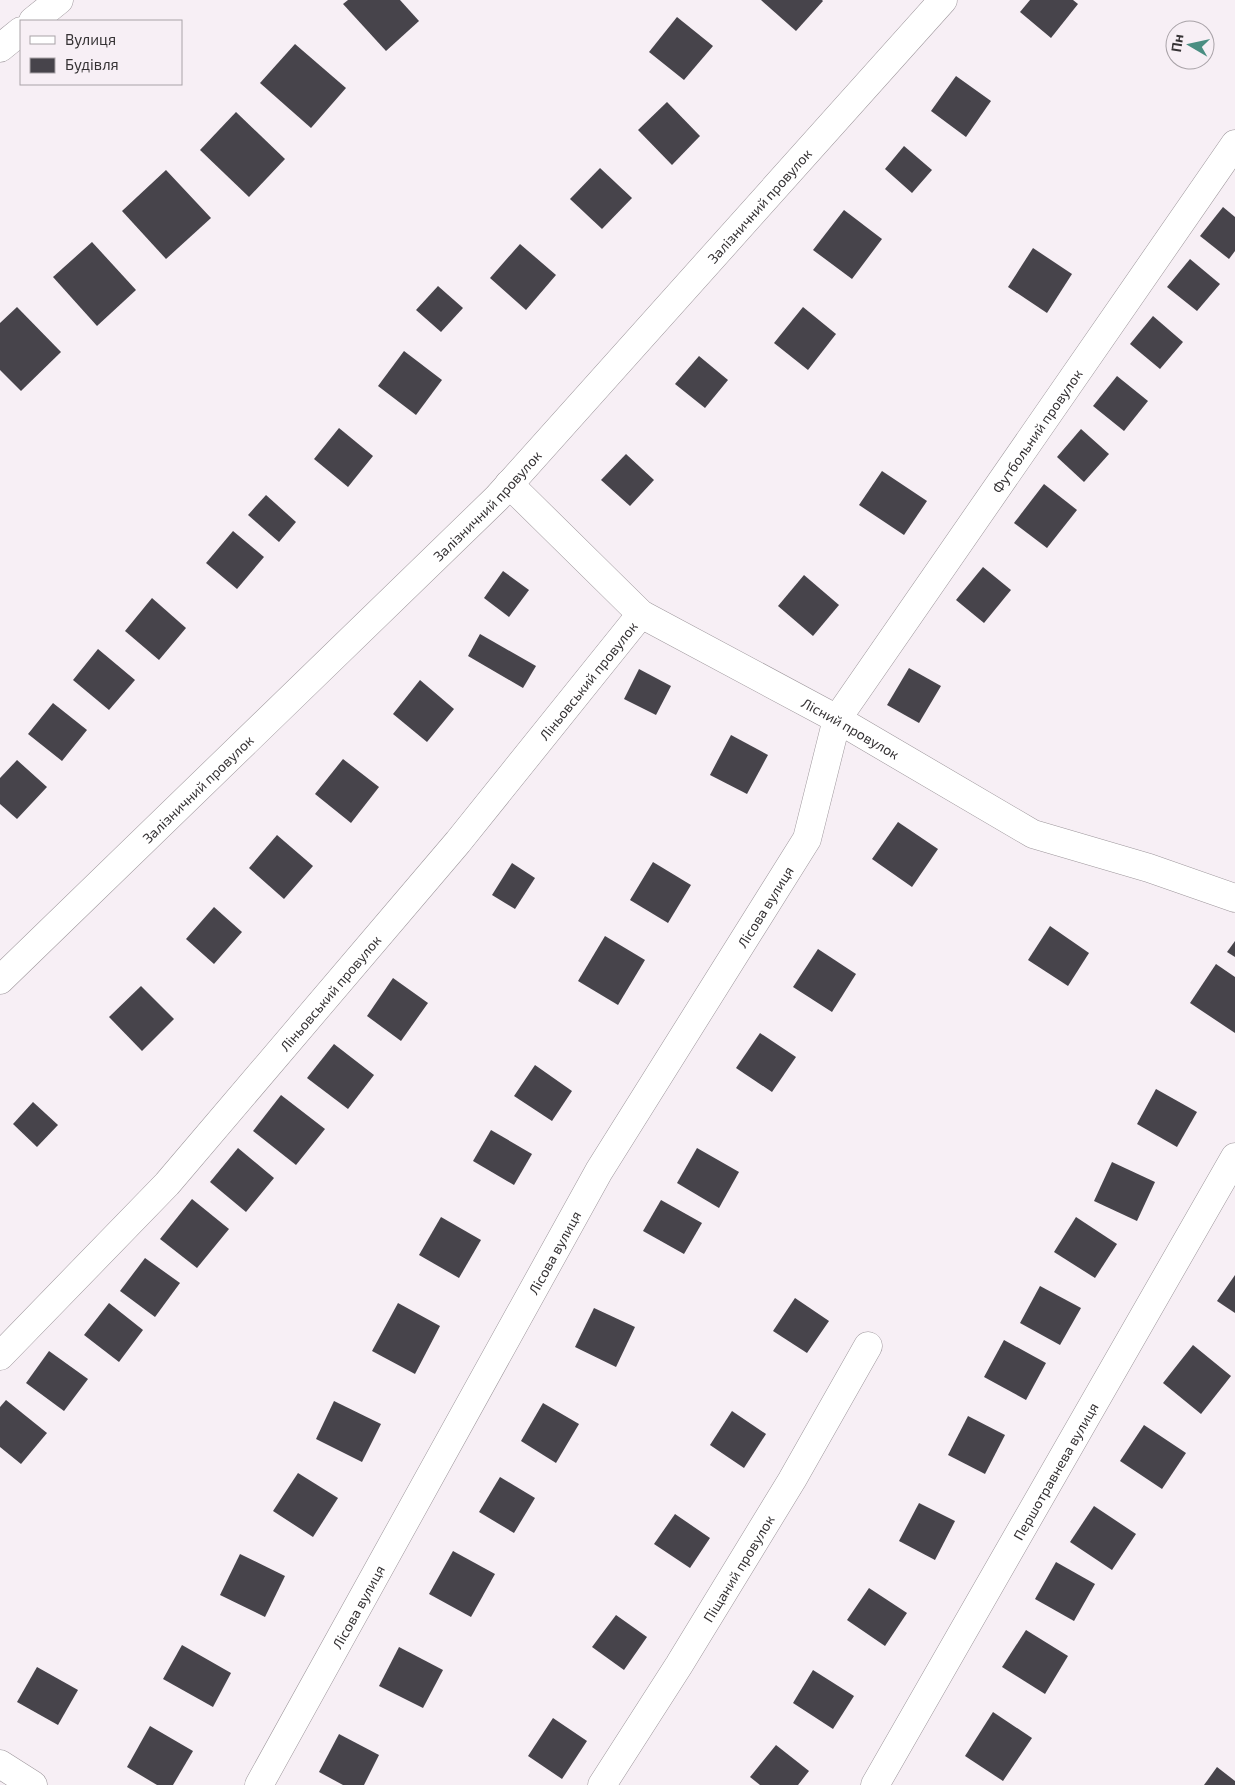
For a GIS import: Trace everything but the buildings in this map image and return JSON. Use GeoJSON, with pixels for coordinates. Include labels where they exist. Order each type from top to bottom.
{"type":"FeatureCollection","features":[{"type":"Feature","properties":{"kind":"street"},"geometry":{"type":"LineString","coordinates":[[34,20],[59,0]]}},
{"type":"Feature","properties":{"kind":"street","name":"Залізничний провулок"},"geometry":{"type":"LineString","coordinates":[[0,980],[509,484],[943,0]]}},
{"type":"Feature","properties":{"kind":"street"},"geometry":{"type":"LineString","coordinates":[[0,48],[20,32]]}},
{"type":"Feature","properties":{"kind":"street","name":"Футбольний провулок"},"geometry":{"type":"LineString","coordinates":[[837,719],[1235,144]]}},
{"type":"Feature","properties":{"kind":"street","name":"Лісний провулок"},"geometry":{"type":"LineString","coordinates":[[509,484],[641,614],[837,719],[1033,834],[1149,868],[1235,898]]}},
{"type":"Feature","properties":{"kind":"street","name":"Ліньовський провулок"},"geometry":{"type":"LineString","coordinates":[[0,1356],[167,1184],[458,842],[641,614]]}},
{"type":"Feature","properties":{"kind":"street","name":"Лісова вулиця"},"geometry":{"type":"LineString","coordinates":[[259,1785],[599,1171],[807,839],[837,719]]}},
{"type":"Feature","properties":{"kind":"street","name":"Першотравнева вулиця"},"geometry":{"type":"LineString","coordinates":[[875,1785],[1235,1157]]}},
{"type":"Feature","properties":{"kind":"street","name":"Піщаний провулок"},"geometry":{"type":"LineString","coordinates":[[602,1785],[679,1665],[792,1480],[868,1346]]}},
{"type":"Feature","properties":{"kind":"street"},"geometry":{"type":"LineString","coordinates":[[0,1764],[33,1785]]}}]}
